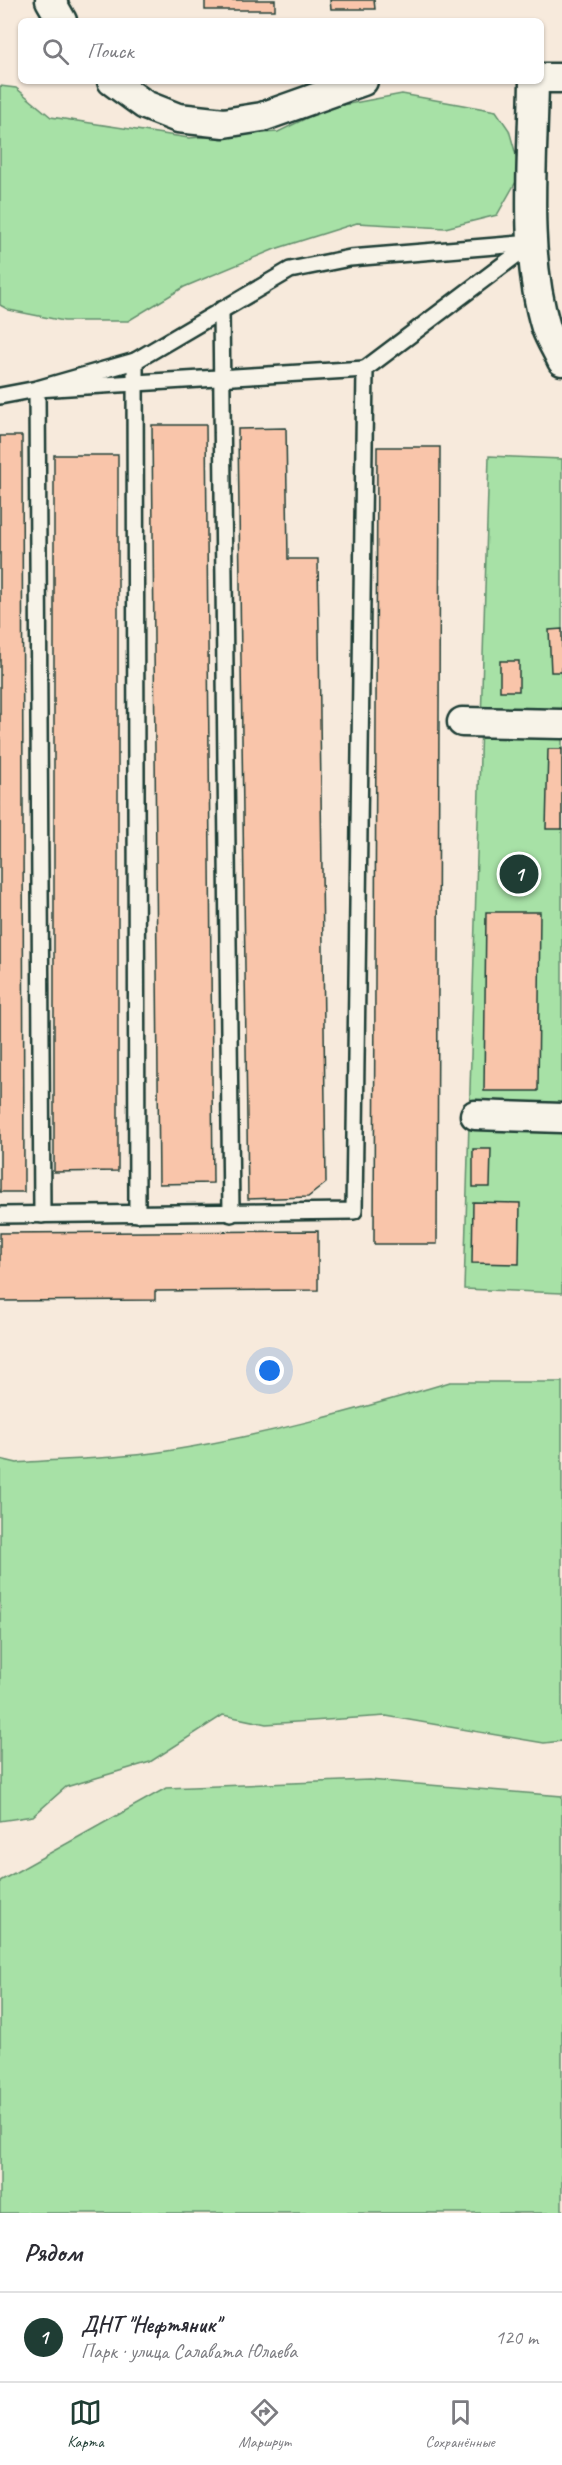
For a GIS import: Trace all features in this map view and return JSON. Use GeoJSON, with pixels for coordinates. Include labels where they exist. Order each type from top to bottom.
{"type":"FeatureCollection","features":[{"type":"Feature","properties":{"kind":"street"},"geometry":{"type":"LineString","coordinates":[[50,0],[60,18]]}},
{"type":"Feature","properties":{"kind":"street"},"geometry":{"type":"LineString","coordinates":[[544,78],[562,78]]}},
{"type":"Feature","properties":{"kind":"street"},"geometry":{"type":"LineString","coordinates":[[116,84],[145,105],[178,118],[224,123],[262,117],[353,84]]}},
{"type":"Feature","properties":{"kind":"street"},"geometry":{"type":"LineString","coordinates":[[534,84],[532,243],[536,282],[547,329],[562,361]]}},
{"type":"Feature","properties":{"kind":"street"},"geometry":{"type":"LineString","coordinates":[[462,722],[562,724]]}},
{"type":"Feature","properties":{"kind":"street"},"geometry":{"type":"LineString","coordinates":[[475,1115],[562,1118]]}},
{"type":"Feature","properties":{"kind":"lane"},"geometry":{"type":"LineString","coordinates":[[0,396],[37,389],[135,361],[290,270],[350,258],[532,243]]}},
{"type":"Feature","properties":{"kind":"lane"},"geometry":{"type":"LineString","coordinates":[[37,389],[365,369],[532,243]]}},
{"type":"Feature","properties":{"kind":"lane"},"geometry":{"type":"LineString","coordinates":[[221,310],[231,1214]]}},
{"type":"Feature","properties":{"kind":"lane"},"geometry":{"type":"LineString","coordinates":[[135,361],[137,1214]]}},
{"type":"Feature","properties":{"kind":"lane"},"geometry":{"type":"LineString","coordinates":[[0,1215],[354,1211],[365,369]]}},
{"type":"Feature","properties":{"kind":"lane"},"geometry":{"type":"LineString","coordinates":[[37,389],[42,1215]]}},
{"type":"Feature","properties":{"kind":"green space"},"geometry":{"type":"Polygon","coordinates":[[[0,86],[16,88],[51,117],[189,138],[278,132],[327,108],[402,94],[496,111],[509,130],[521,173],[497,215],[445,228],[357,223],[275,249],[184,287],[128,321],[64,321],[9,310],[0,305],[0,86]]]}},
{"type":"Feature","properties":{"kind":"green space"},"geometry":{"type":"Polygon","coordinates":[[[489,456],[562,459],[562,1293],[464,1289],[489,456]]]}},
{"type":"Feature","properties":{"kind":"green space"},"geometry":{"type":"Polygon","coordinates":[[[450,1382],[562,1382],[562,1741],[544,1743],[386,1716],[266,1724],[223,1715],[150,1762],[66,1787],[33,1816],[0,1821],[0,1459],[17,1463],[111,1457],[148,1454],[203,1445],[310,1421],[450,1382]]]}},
{"type":"Feature","properties":{"kind":"green space"},"geometry":{"type":"Polygon","coordinates":[[[369,1780],[562,1796],[562,2213],[0,2213],[0,1881],[166,1788],[369,1780]]]}},
{"type":"Feature","properties":{"kind":"building"},"geometry":{"type":"Polygon","coordinates":[[[205,0],[275,0],[275,10],[205,10],[205,0]]]}},
{"type":"Feature","properties":{"kind":"building"},"geometry":{"type":"Polygon","coordinates":[[[330,0],[374,0],[375,9],[331,9],[330,0]]]}},
{"type":"Feature","properties":{"kind":"building"},"geometry":{"type":"Polygon","coordinates":[[[152,425],[206,425],[213,1183],[159,1184],[152,425]]]}},
{"type":"Feature","properties":{"kind":"building"},"geometry":{"type":"Polygon","coordinates":[[[286,428],[288,559],[318,559],[326,1183],[308,1197],[248,1199],[238,429],[286,428]]]}},
{"type":"Feature","properties":{"kind":"building"},"geometry":{"type":"Polygon","coordinates":[[[0,436],[22,436],[24,1192],[0,1192],[0,436]]]}},
{"type":"Feature","properties":{"kind":"building"},"geometry":{"type":"Polygon","coordinates":[[[377,447],[440,447],[437,1244],[374,1244],[377,447]]]}},
{"type":"Feature","properties":{"kind":"building"},"geometry":{"type":"Polygon","coordinates":[[[54,455],[118,455],[118,1171],[54,1172],[54,455]]]}},
{"type":"Feature","properties":{"kind":"building"},"geometry":{"type":"Polygon","coordinates":[[[562,629],[562,672],[551,672],[549,630],[562,629]]]}},
{"type":"Feature","properties":{"kind":"building"},"geometry":{"type":"Polygon","coordinates":[[[500,661],[519,661],[519,691],[500,691],[500,661]]]}},
{"type":"Feature","properties":{"kind":"building"},"geometry":{"type":"Polygon","coordinates":[[[548,749],[562,749],[562,829],[546,829],[548,749]]]}},
{"type":"Feature","properties":{"kind":"building"},"geometry":{"type":"Polygon","coordinates":[[[486,912],[540,912],[538,1091],[484,1091],[486,912]]]}},
{"type":"Feature","properties":{"kind":"building"},"geometry":{"type":"Polygon","coordinates":[[[473,1149],[491,1149],[490,1187],[473,1187],[473,1149]]]}},
{"type":"Feature","properties":{"kind":"building"},"geometry":{"type":"Polygon","coordinates":[[[473,1202],[520,1203],[519,1264],[472,1263],[473,1202]]]}},
{"type":"Feature","properties":{"kind":"building"},"geometry":{"type":"Polygon","coordinates":[[[318,1231],[318,1290],[155,1291],[155,1300],[0,1301],[0,1233],[318,1231]]]}},
{"type":"Feature","properties":{"kind":"place","name":"ДНТ \"Нефтяник\""},"geometry":{"type":"Point","coordinates":[519,874]}}]}
